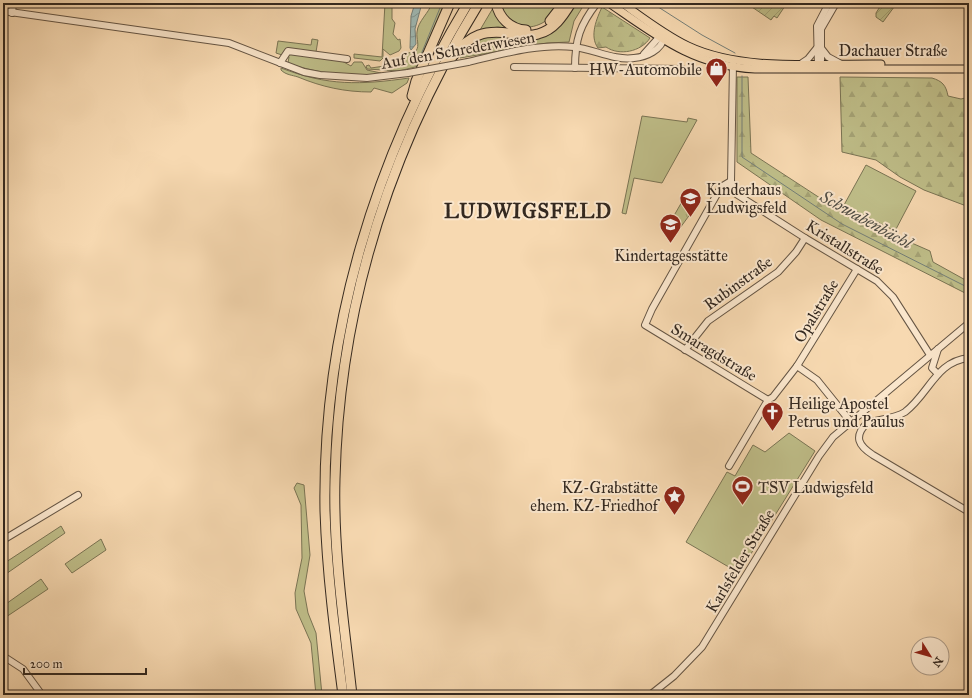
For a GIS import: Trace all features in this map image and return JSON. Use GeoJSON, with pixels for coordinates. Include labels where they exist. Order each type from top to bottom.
{"type":"FeatureCollection","features":[{"type":"Feature","properties":{"kind":"highway"},"geometry":{"type":"LineString","coordinates":[[402,128],[416,81],[450,3]]}},
{"type":"Feature","properties":{"kind":"highway"},"geometry":{"type":"LineString","coordinates":[[343,695],[327,551],[325,477],[331,392],[342,321],[357,257],[381,180],[402,128],[438,54],[468,3]]}},
{"type":"Feature","properties":{"kind":"highway"},"geometry":{"type":"LineString","coordinates":[[352,695],[340,590],[336,536],[336,456],[342,378],[353,313],[377,219],[405,144],[437,75],[479,3]]}},
{"type":"Feature","properties":{"kind":"highway"},"geometry":{"type":"LineString","coordinates":[[496,3],[500,14],[506,22],[515,28],[527,30],[539,28],[548,23],[564,3]]}},
{"type":"Feature","properties":{"kind":"highway"},"geometry":{"type":"LineString","coordinates":[[437,75],[458,48],[473,37],[490,32],[530,35],[541,33],[556,23],[571,3]]}},
{"type":"Feature","properties":{"kind":"main road","name":"Dachauer Straße"},"geometry":{"type":"LineString","coordinates":[[609,3],[661,39],[696,57],[733,64],[969,69]]}},
{"type":"Feature","properties":{"kind":"main road","name":"Dachauer Straße"},"geometry":{"type":"LineString","coordinates":[[622,3],[689,46],[733,64],[969,64]]}},
{"type":"Feature","properties":{"kind":"street"},"geometry":{"type":"LineString","coordinates":[[12,13],[13,3]]}},
{"type":"Feature","properties":{"kind":"street"},"geometry":{"type":"LineString","coordinates":[[575,68],[576,47],[579,32],[583,22],[597,3]]}},
{"type":"Feature","properties":{"kind":"street"},"geometry":{"type":"LineString","coordinates":[[819,65],[817,26],[829,3]]}},
{"type":"Feature","properties":{"kind":"street"},"geometry":{"type":"LineString","coordinates":[[802,63],[808,60],[819,48],[821,29],[836,3]]}},
{"type":"Feature","properties":{"kind":"street","name":"Auf den Schrederwiesen"},"geometry":{"type":"LineString","coordinates":[[3,12],[207,39],[250,50],[304,72],[340,78],[374,78],[408,73],[540,48],[576,47],[627,58],[641,56],[661,39],[665,32]]}},
{"type":"Feature","properties":{"kind":"street"},"geometry":{"type":"LineString","coordinates":[[819,48],[827,56],[842,64]]}},
{"type":"Feature","properties":{"kind":"street"},"geometry":{"type":"LineString","coordinates":[[280,63],[288,50],[347,59]]}},
{"type":"Feature","properties":{"kind":"street"},"geometry":{"type":"LineString","coordinates":[[731,182],[733,64]]}},
{"type":"Feature","properties":{"kind":"street"},"geometry":{"type":"LineString","coordinates":[[514,67],[682,69]]}},
{"type":"Feature","properties":{"kind":"street","name":"Kristallstraße"},"geometry":{"type":"LineString","coordinates":[[731,182],[732,189],[736,195],[877,281],[887,289],[930,355]]}},
{"type":"Feature","properties":{"kind":"street","name":"Smaragdstraße"},"geometry":{"type":"LineString","coordinates":[[731,182],[721,187],[652,309],[645,325],[768,400]]}},
{"type":"Feature","properties":{"kind":"street","name":"Rubinstraße"},"geometry":{"type":"LineString","coordinates":[[685,350],[708,321],[778,272],[796,252],[805,238]]}},
{"type":"Feature","properties":{"kind":"street","name":"Opalstraße"},"geometry":{"type":"LineString","coordinates":[[728,466],[768,400],[776,394],[797,366],[857,269]]}},
{"type":"Feature","properties":{"kind":"street","name":"Karlsfelder Straße"},"geometry":{"type":"LineString","coordinates":[[650,695],[674,676],[702,647],[819,456],[835,435],[969,323]]}},
{"type":"Feature","properties":{"kind":"street"},"geometry":{"type":"LineString","coordinates":[[937,374],[932,368],[938,349]]}},
{"type":"Feature","properties":{"kind":"street"},"geometry":{"type":"LineString","coordinates":[[969,358],[957,360],[946,365],[937,374],[923,394],[903,413],[867,423],[860,432],[859,442],[862,447],[873,455],[969,512]]}},
{"type":"Feature","properties":{"kind":"street"},"geometry":{"type":"LineString","coordinates":[[797,366],[818,380],[850,421]]}},
{"type":"Feature","properties":{"kind":"street"},"geometry":{"type":"LineString","coordinates":[[3,540],[78,496]]}},
{"type":"Feature","properties":{"kind":"street"},"geometry":{"type":"LineString","coordinates":[[3,656],[23,669],[42,695]]}},
{"type":"Feature","properties":{"kind":"green space"},"geometry":{"type":"Polygon","coordinates":[[[385,3],[392,3],[392,19],[395,23],[393,34],[398,40],[400,39],[401,48],[399,51],[390,55],[383,49],[383,58],[380,61],[354,58],[354,54],[382,57],[385,3]]]}},
{"type":"Feature","properties":{"kind":"green space"},"geometry":{"type":"Polygon","coordinates":[[[432,3],[447,3],[419,66],[399,71],[367,69],[366,66],[369,65],[371,68],[391,65],[400,60],[401,55],[416,51],[418,46],[418,28],[432,3]]]}},
{"type":"Feature","properties":{"kind":"green space"},"geometry":{"type":"Polygon","coordinates":[[[499,3],[560,3],[546,21],[527,27],[514,24],[508,20],[503,14],[499,3]]]}},
{"type":"Feature","properties":{"kind":"green space"},"geometry":{"type":"Polygon","coordinates":[[[577,3],[585,3],[574,21],[569,42],[547,43],[460,58],[467,48],[484,37],[498,36],[528,39],[563,23],[577,3]]]}},
{"type":"Feature","properties":{"kind":"green space"},"geometry":{"type":"Polygon","coordinates":[[[750,3],[787,3],[777,18],[774,16],[771,20],[749,5],[750,3]]]}},
{"type":"Feature","properties":{"kind":"green space"},"geometry":{"type":"Polygon","coordinates":[[[879,3],[897,3],[883,22],[876,17],[876,13],[881,5],[879,3]]]}},
{"type":"Feature","properties":{"kind":"green space"},"geometry":{"type":"Polygon","coordinates":[[[602,7],[650,38],[641,47],[630,51],[623,52],[611,50],[606,47],[598,48],[595,43],[594,33],[596,22],[602,7]]]}},
{"type":"Feature","properties":{"kind":"green space"},"geometry":{"type":"Polygon","coordinates":[[[493,8],[512,29],[498,27],[480,30],[493,8]]]}},
{"type":"Feature","properties":{"kind":"green space"},"geometry":{"type":"Polygon","coordinates":[[[312,39],[318,40],[316,52],[287,49],[282,55],[276,53],[278,41],[311,45],[312,39]]]}},
{"type":"Feature","properties":{"kind":"green space"},"geometry":{"type":"Polygon","coordinates":[[[288,53],[340,60],[351,66],[354,62],[362,62],[367,70],[381,73],[361,76],[321,72],[288,63],[289,57],[286,56],[288,53]]]}},
{"type":"Feature","properties":{"kind":"green space"},"geometry":{"type":"Polygon","coordinates":[[[281,68],[298,74],[329,81],[359,83],[409,78],[407,83],[392,93],[374,88],[371,92],[352,91],[316,84],[287,74],[281,70],[281,68]]]}},
{"type":"Feature","properties":{"kind":"green space"},"geometry":{"type":"Polygon","coordinates":[[[737,77],[748,77],[751,153],[843,213],[930,251],[933,262],[969,282],[969,295],[821,220],[737,162],[737,77]]]}},
{"type":"Feature","properties":{"kind":"green space"},"geometry":{"type":"Polygon","coordinates":[[[840,77],[932,78],[943,84],[948,96],[961,99],[969,97],[969,207],[924,190],[900,177],[876,160],[842,152],[840,77]]]}},
{"type":"Feature","properties":{"kind":"green space"},"geometry":{"type":"Polygon","coordinates":[[[642,116],[687,122],[688,118],[697,120],[662,183],[634,178],[626,214],[622,213],[642,116]]]}},
{"type":"Feature","properties":{"kind":"green space"},"geometry":{"type":"Polygon","coordinates":[[[866,165],[916,191],[895,231],[844,205],[866,165]]]}},
{"type":"Feature","properties":{"kind":"green space"},"geometry":{"type":"Polygon","coordinates":[[[687,193],[696,198],[691,213],[680,228],[668,226],[687,193]]]}},
{"type":"Feature","properties":{"kind":"green space","name":"TSV Ludwigsfeld"},"geometry":{"type":"Polygon","coordinates":[[[789,433],[815,451],[739,573],[686,542],[727,472],[735,476],[753,445],[765,452],[789,433]]]}},
{"type":"Feature","properties":{"kind":"green space"},"geometry":{"type":"Polygon","coordinates":[[[297,483],[304,485],[310,555],[304,591],[308,613],[316,633],[322,695],[316,695],[311,643],[296,609],[295,593],[302,558],[301,505],[294,488],[297,483]]]}},
{"type":"Feature","properties":{"kind":"green space"},"geometry":{"type":"Polygon","coordinates":[[[61,526],[65,533],[3,576],[3,564],[61,526]]]}},
{"type":"Feature","properties":{"kind":"green space"},"geometry":{"type":"Polygon","coordinates":[[[101,539],[106,550],[72,573],[65,564],[101,539]]]}},
{"type":"Feature","properties":{"kind":"green space"},"geometry":{"type":"Polygon","coordinates":[[[41,579],[48,589],[3,619],[3,606],[41,579]]]}},
{"type":"Feature","properties":{"kind":"water"},"geometry":{"type":"Polygon","coordinates":[[[415,3],[422,3],[415,29],[416,44],[411,50],[411,16],[415,3]]]}},
{"type":"Feature","properties":{"kind":"waterway"},"geometry":{"type":"LineString","coordinates":[[420,57],[442,3]]}},
{"type":"Feature","properties":{"kind":"waterway","name":"Schwabenbächl"},"geometry":{"type":"LineString","coordinates":[[652,3],[702,35],[735,53]]}},
{"type":"Feature","properties":{"kind":"waterway","name":"Schwabenbächl"},"geometry":{"type":"LineString","coordinates":[[742,76],[742,157],[842,224],[969,288]]}},
{"type":"Feature","properties":{"kind":"place","name":"HW-Automobile"},"geometry":{"type":"Point","coordinates":[717,88]}},
{"type":"Feature","properties":{"kind":"place","name":"Kinderhaus Ludwigsfeld"},"geometry":{"type":"Point","coordinates":[691,218]}},
{"type":"Feature","properties":{"kind":"place","name":"Kindertagesstätte"},"geometry":{"type":"Point","coordinates":[671,244]}},
{"type":"Feature","properties":{"kind":"place","name":"Heilige Apostel Petrus und Paulus"},"geometry":{"type":"Point","coordinates":[772,432]}},
{"type":"Feature","properties":{"kind":"place","name":"TSV Ludwigsfeld"},"geometry":{"type":"Point","coordinates":[743,506]}},
{"type":"Feature","properties":{"kind":"place","name":"KZ-Grabstätte ehem. KZ-Friedhof"},"geometry":{"type":"Point","coordinates":[674,516]}},
{"type":"Feature","properties":{"kind":"district","name":"LUDWIGSFELD"},"geometry":{"type":"Point","coordinates":[528,211]}}]}
